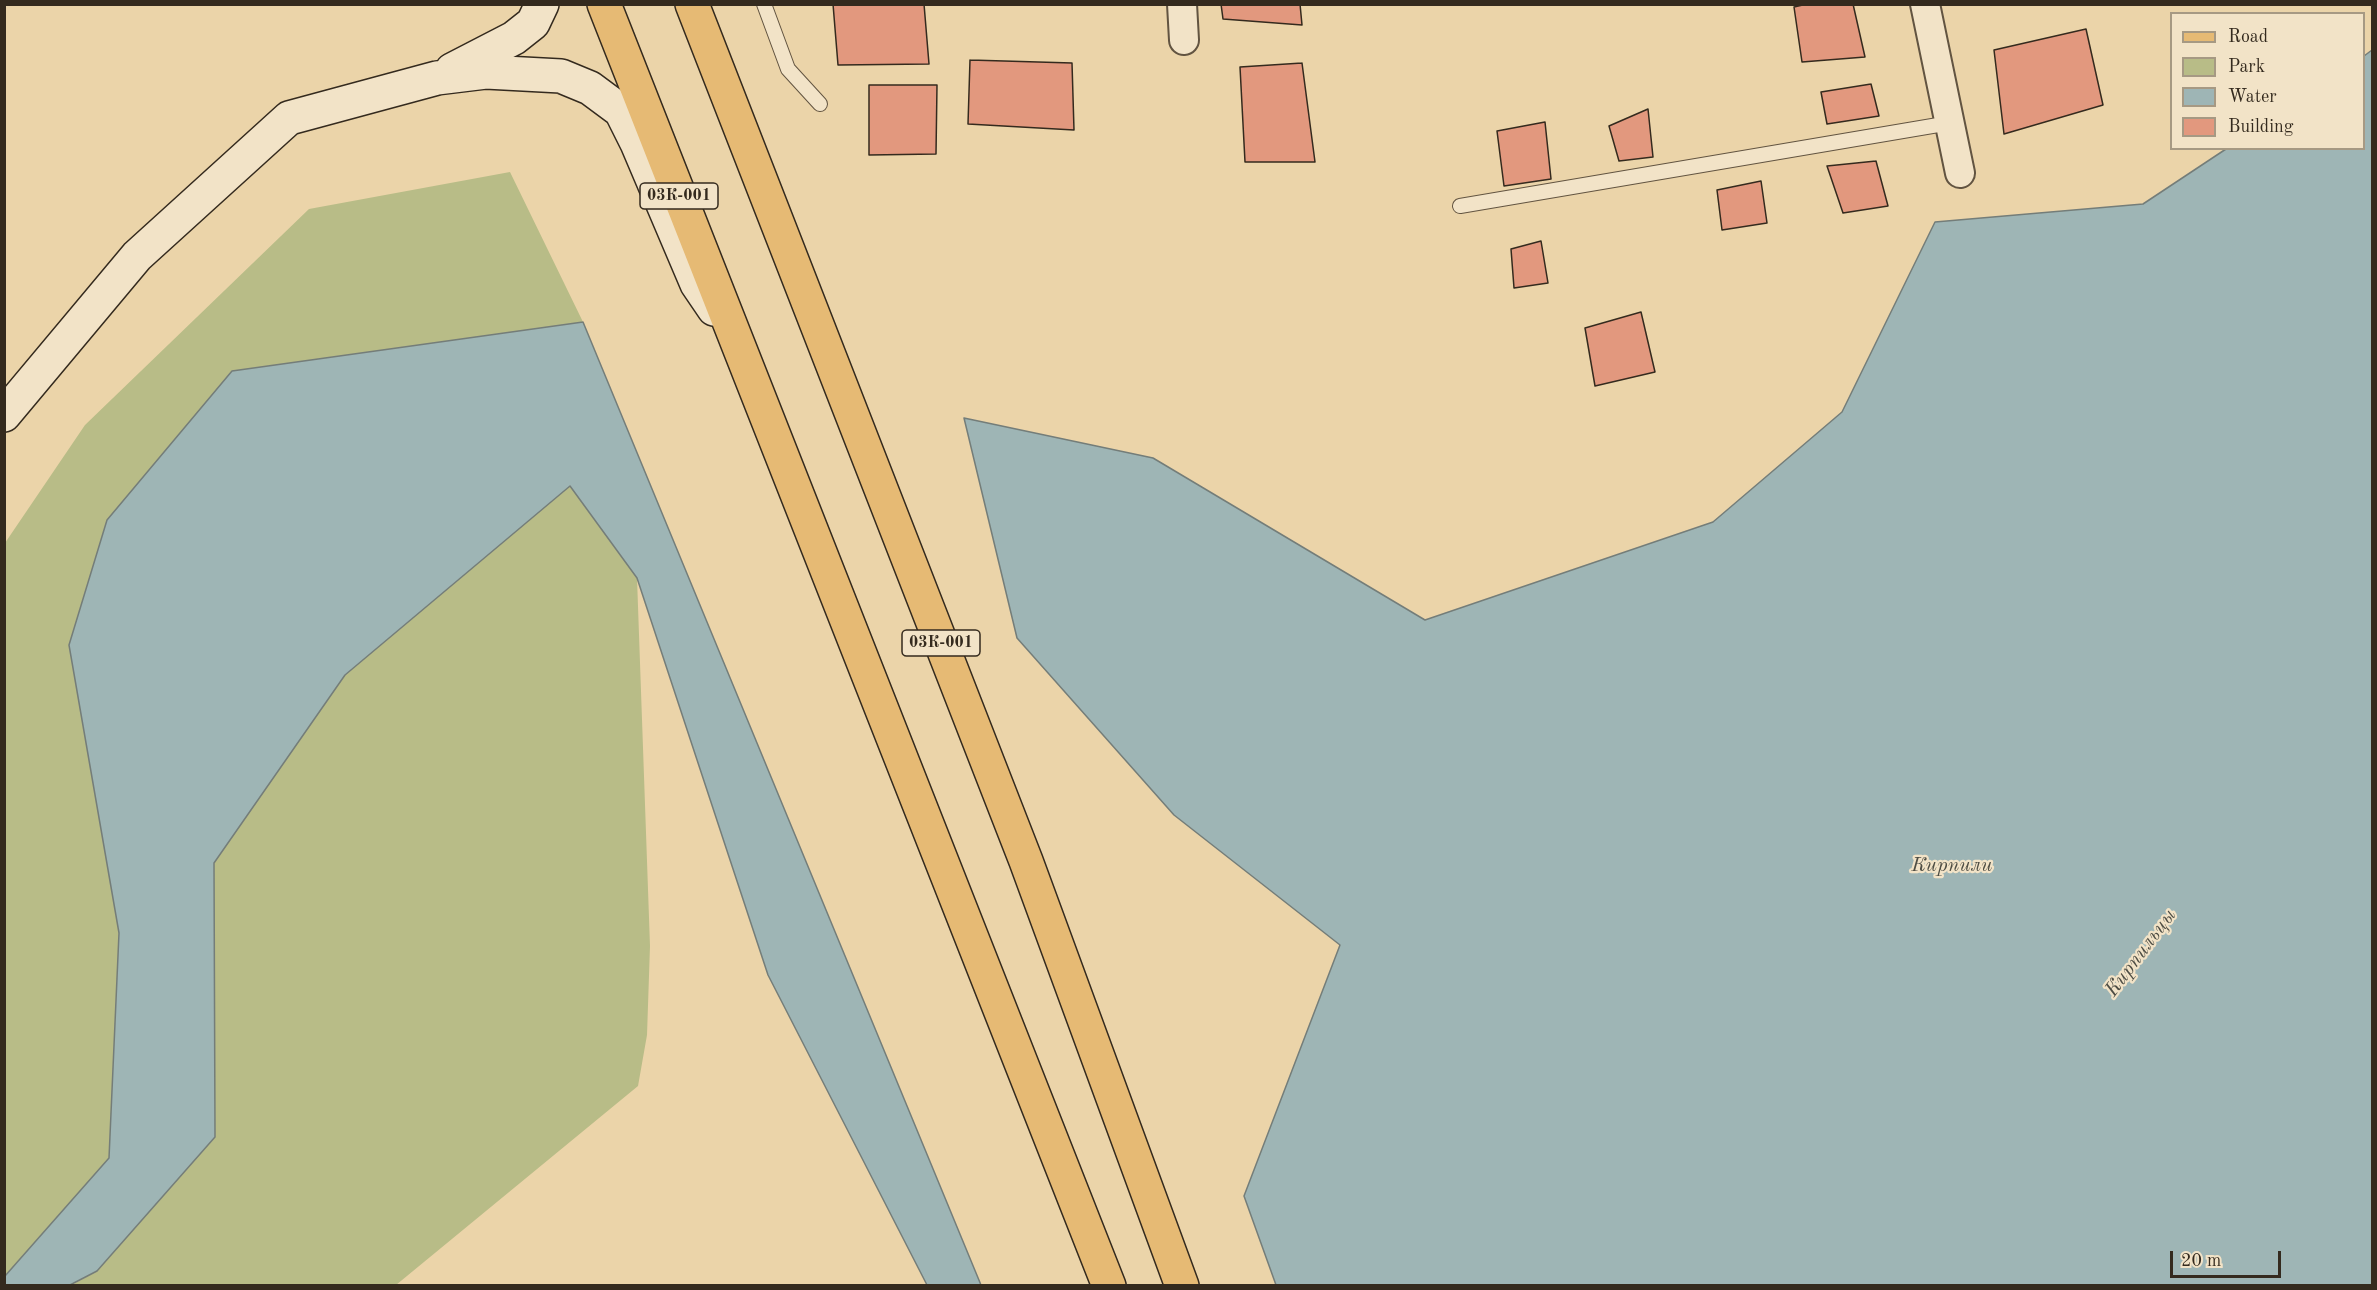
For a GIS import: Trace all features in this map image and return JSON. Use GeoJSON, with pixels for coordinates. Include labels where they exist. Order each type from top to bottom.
{"type":"FeatureCollection","features":[{"type":"Feature","properties":{"kind":"main road"},"geometry":{"type":"LineString","coordinates":[[437,78],[514,38],[533,23],[542,4]]}},
{"type":"Feature","properties":{"kind":"main road","name":"03К-001"},"geometry":{"type":"LineString","coordinates":[[604,4],[1108,1286]]}},
{"type":"Feature","properties":{"kind":"main road","name":"03К-001"},"geometry":{"type":"LineString","coordinates":[[692,4],[1026,861],[1182,1286]]}},
{"type":"Feature","properties":{"kind":"main road"},"geometry":{"type":"LineString","coordinates":[[4,415],[137,256],[289,118],[437,78],[486,72],[523,72],[561,76],[590,88],[621,111],[697,284],[739,345]]}},
{"type":"Feature","properties":{"kind":"street"},"geometry":{"type":"LineString","coordinates":[[1182,4],[1184,40]]}},
{"type":"Feature","properties":{"kind":"street"},"geometry":{"type":"LineString","coordinates":[[1925,4],[1960,173]]}},
{"type":"Feature","properties":{"kind":"lane"},"geometry":{"type":"LineString","coordinates":[[764,4],[788,69],[820,104]]}},
{"type":"Feature","properties":{"kind":"lane"},"geometry":{"type":"LineString","coordinates":[[1460,206],[1950,123]]}},
{"type":"Feature","properties":{"kind":"green space"},"geometry":{"type":"Polygon","coordinates":[[[510,172],[583,322],[232,371],[69,645],[119,933],[109,1158],[5,1276],[5,543],[85,425],[309,209],[510,172]]]}},
{"type":"Feature","properties":{"kind":"green space"},"geometry":{"type":"Polygon","coordinates":[[[570,486],[637,578],[650,946],[647,1035],[638,1086],[396,1285],[70,1286],[97,1271],[215,1137],[213,863],[345,675],[570,486]]]}},
{"type":"Feature","properties":{"kind":"water","name":"Кирпили"},"geometry":{"type":"Polygon","coordinates":[[[2372,50],[2372,1285],[1276,1285],[1244,1196],[1340,945],[1174,815],[1017,638],[964,418],[1153,458],[1425,620],[1713,522],[1842,412],[1935,222],[2143,204],[2224,150],[2365,150],[2365,55],[2372,50]]]}},
{"type":"Feature","properties":{"kind":"water"},"geometry":{"type":"Polygon","coordinates":[[[583,322],[981,1285],[927,1285],[768,975],[637,578],[570,486],[345,675],[214,863],[215,1137],[97,1271],[70,1285],[5,1285],[5,1276],[109,1158],[119,933],[69,645],[107,520],[232,371],[583,322]]]}},
{"type":"Feature","properties":{"kind":"building"},"geometry":{"type":"Polygon","coordinates":[[[833,4],[924,4],[929,64],[838,65],[833,4]]]}},
{"type":"Feature","properties":{"kind":"building"},"geometry":{"type":"Polygon","coordinates":[[[1221,4],[1300,4],[1302,25],[1223,19],[1221,4]]]}},
{"type":"Feature","properties":{"kind":"building"},"geometry":{"type":"Polygon","coordinates":[[[1807,4],[1853,4],[1865,57],[1802,62],[1794,7],[1807,4]]]}},
{"type":"Feature","properties":{"kind":"building"},"geometry":{"type":"Polygon","coordinates":[[[2086,29],[2103,105],[2004,134],[1994,50],[2086,29]]]}},
{"type":"Feature","properties":{"kind":"building"},"geometry":{"type":"Polygon","coordinates":[[[970,60],[1072,63],[1074,130],[968,124],[970,60]]]}},
{"type":"Feature","properties":{"kind":"building"},"geometry":{"type":"Polygon","coordinates":[[[1302,63],[1315,162],[1245,162],[1240,67],[1302,63]]]}},
{"type":"Feature","properties":{"kind":"building"},"geometry":{"type":"Polygon","coordinates":[[[1871,84],[1879,116],[1827,124],[1821,92],[1871,84]]]}},
{"type":"Feature","properties":{"kind":"building"},"geometry":{"type":"Polygon","coordinates":[[[869,85],[937,85],[936,154],[869,155],[869,85]]]}},
{"type":"Feature","properties":{"kind":"building"},"geometry":{"type":"Polygon","coordinates":[[[1648,109],[1653,157],[1619,161],[1609,126],[1648,109]]]}},
{"type":"Feature","properties":{"kind":"building"},"geometry":{"type":"Polygon","coordinates":[[[1545,122],[1551,179],[1504,186],[1497,131],[1545,122]]]}},
{"type":"Feature","properties":{"kind":"building"},"geometry":{"type":"Polygon","coordinates":[[[1876,161],[1888,206],[1843,213],[1827,166],[1876,161]]]}},
{"type":"Feature","properties":{"kind":"building"},"geometry":{"type":"Polygon","coordinates":[[[1761,181],[1767,223],[1722,230],[1717,190],[1761,181]]]}},
{"type":"Feature","properties":{"kind":"building"},"geometry":{"type":"Polygon","coordinates":[[[1541,241],[1548,283],[1514,288],[1511,249],[1541,241]]]}},
{"type":"Feature","properties":{"kind":"building"},"geometry":{"type":"Polygon","coordinates":[[[1641,312],[1655,372],[1595,386],[1585,328],[1641,312]]]}},
{"type":"Feature","properties":{"kind":"water label","name":"Кирпильцы"},"geometry":{"type":"Point","coordinates":[2141,953]}}]}
